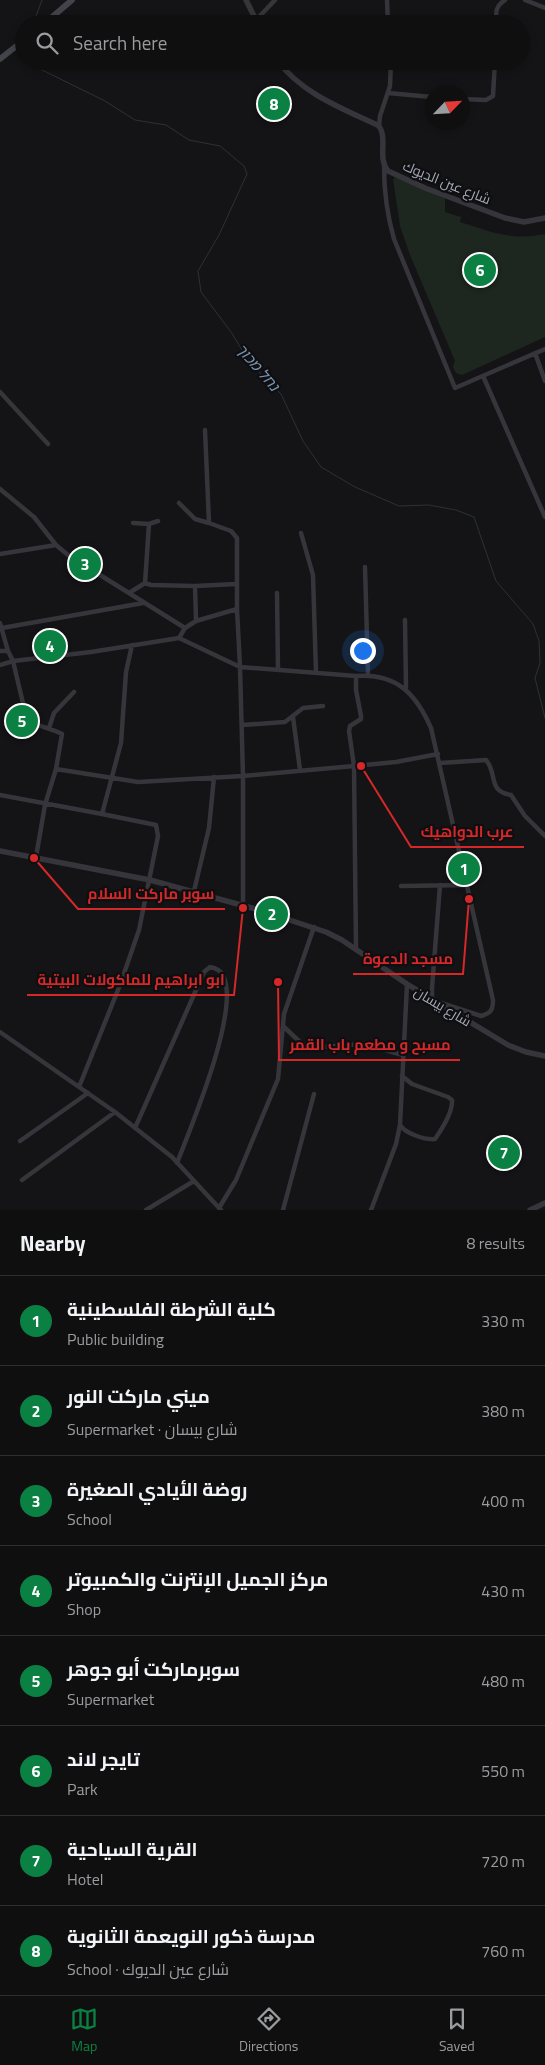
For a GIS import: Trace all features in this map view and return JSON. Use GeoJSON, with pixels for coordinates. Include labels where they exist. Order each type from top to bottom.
{"type":"FeatureCollection","features":[{"type":"Feature","properties":{"kind":"main road"},"geometry":{"type":"LineString","coordinates":[[54,15],[72,0]]}},
{"type":"Feature","properties":{"kind":"main road"},"geometry":{"type":"LineString","coordinates":[[0,59],[15,47]]}},
{"type":"Feature","properties":{"kind":"street"},"geometry":{"type":"LineString","coordinates":[[246,0],[254,15]]}},
{"type":"Feature","properties":{"kind":"street"},"geometry":{"type":"LineString","coordinates":[[263,15],[275,0]]}},
{"type":"Feature","properties":{"kind":"street"},"geometry":{"type":"LineString","coordinates":[[387,0],[388,15]]}},
{"type":"Feature","properties":{"kind":"street"},"geometry":{"type":"LineString","coordinates":[[496,15],[496,10],[500,3],[505,0]]}},
{"type":"Feature","properties":{"kind":"street"},"geometry":{"type":"LineString","coordinates":[[525,0],[545,8]]}},
{"type":"Feature","properties":{"kind":"street"},"geometry":{"type":"LineString","coordinates":[[286,70],[292,77],[321,98],[379,126],[380,116],[390,86],[390,70]]}},
{"type":"Feature","properties":{"kind":"street"},"geometry":{"type":"LineString","coordinates":[[470,99],[486,100],[492,98],[495,86],[495,70]]}},
{"type":"Feature","properties":{"kind":"street"},"geometry":{"type":"LineString","coordinates":[[388,93],[425,96]]}},
{"type":"Feature","properties":{"kind":"street","name":"شارع عين الديوك"},"geometry":{"type":"LineString","coordinates":[[379,126],[382,132],[384,166],[392,173],[425,188],[505,218],[524,222],[545,218]]}},
{"type":"Feature","properties":{"kind":"street"},"geometry":{"type":"LineString","coordinates":[[384,166],[388,219],[394,240],[455,388],[545,349]]}},
{"type":"Feature","properties":{"kind":"street"},"geometry":{"type":"LineString","coordinates":[[535,353],[545,381]]}},
{"type":"Feature","properties":{"kind":"street"},"geometry":{"type":"LineString","coordinates":[[483,376],[545,517]]}},
{"type":"Feature","properties":{"kind":"street"},"geometry":{"type":"LineString","coordinates":[[0,392],[48,444]]}},
{"type":"Feature","properties":{"kind":"street"},"geometry":{"type":"LineString","coordinates":[[205,430],[209,523]]}},
{"type":"Feature","properties":{"kind":"street"},"geometry":{"type":"LineString","coordinates":[[0,489],[34,517],[56,545],[77,561],[185,628]]}},
{"type":"Feature","properties":{"kind":"street"},"geometry":{"type":"LineString","coordinates":[[178,502],[195,520],[230,530],[237,538],[236,584],[243,776],[243,906]]}},
{"type":"Feature","properties":{"kind":"street"},"geometry":{"type":"LineString","coordinates":[[132,523],[149,524],[158,521]]}},
{"type":"Feature","properties":{"kind":"street"},"geometry":{"type":"LineString","coordinates":[[145,583],[149,524]]}},
{"type":"Feature","properties":{"kind":"street"},"geometry":{"type":"LineString","coordinates":[[301,533],[313,575],[316,673]]}},
{"type":"Feature","properties":{"kind":"street"},"geometry":{"type":"LineString","coordinates":[[0,554],[56,545]]}},
{"type":"Feature","properties":{"kind":"street"},"geometry":{"type":"LineString","coordinates":[[365,567],[368,675]]}},
{"type":"Feature","properties":{"kind":"street"},"geometry":{"type":"LineString","coordinates":[[145,583],[151,585],[195,586],[236,584]]}},
{"type":"Feature","properties":{"kind":"street"},"geometry":{"type":"LineString","coordinates":[[129,593],[145,583]]}},
{"type":"Feature","properties":{"kind":"street"},"geometry":{"type":"LineString","coordinates":[[195,586],[196,621]]}},
{"type":"Feature","properties":{"kind":"street"},"geometry":{"type":"LineString","coordinates":[[277,593],[278,670]]}},
{"type":"Feature","properties":{"kind":"street"},"geometry":{"type":"LineString","coordinates":[[36,857],[45,805],[56,769],[62,734],[31,722],[26,716],[13,661],[1,626],[143,603]]}},
{"type":"Feature","properties":{"kind":"street"},"geometry":{"type":"LineString","coordinates":[[179,638],[185,628],[196,621],[238,609]]}},
{"type":"Feature","properties":{"kind":"street"},"geometry":{"type":"LineString","coordinates":[[406,620],[406,688]]}},
{"type":"Feature","properties":{"kind":"street"},"geometry":{"type":"LineString","coordinates":[[0,665],[13,661],[91,652],[179,638],[240,667],[356,676],[368,675],[406,688],[426,715],[438,754],[493,1007],[491,1013],[482,1016],[432,1000],[440,886]]}},
{"type":"Feature","properties":{"kind":"street"},"geometry":{"type":"LineString","coordinates":[[102,814],[121,743],[126,672],[132,645]]}},
{"type":"Feature","properties":{"kind":"street"},"geometry":{"type":"LineString","coordinates":[[0,651],[8,651]]}},
{"type":"Feature","properties":{"kind":"street"},"geometry":{"type":"LineString","coordinates":[[356,676],[356,690],[361,719],[350,726],[349,731],[354,766],[356,950]]}},
{"type":"Feature","properties":{"kind":"street"},"geometry":{"type":"LineString","coordinates":[[49,728],[54,713],[74,692]]}},
{"type":"Feature","properties":{"kind":"street"},"geometry":{"type":"LineString","coordinates":[[242,725],[285,722],[302,708],[323,706]]}},
{"type":"Feature","properties":{"kind":"street"},"geometry":{"type":"LineString","coordinates":[[293,717],[300,770]]}},
{"type":"Feature","properties":{"kind":"street"},"geometry":{"type":"LineString","coordinates":[[56,769],[110,779],[148,782],[243,776],[396,762],[438,754]]}},
{"type":"Feature","properties":{"kind":"street"},"geometry":{"type":"LineString","coordinates":[[440,763],[486,760],[497,789],[504,794],[511,795],[524,816],[545,836]]}},
{"type":"Feature","properties":{"kind":"street"},"geometry":{"type":"LineString","coordinates":[[194,892],[209,828],[214,777]]}},
{"type":"Feature","properties":{"kind":"street"},"geometry":{"type":"LineString","coordinates":[[0,795],[45,805],[102,814],[158,827],[150,880],[135,943],[79,1087]]}},
{"type":"Feature","properties":{"kind":"street"},"geometry":{"type":"LineString","coordinates":[[424,836],[454,829]]}},
{"type":"Feature","properties":{"kind":"street","name":"شارع بيسان"},"geometry":{"type":"LineString","coordinates":[[0,851],[150,880],[314,927],[356,950],[406,984],[508,1044],[526,1052],[545,1056]]}},
{"type":"Feature","properties":{"kind":"street"},"geometry":{"type":"LineString","coordinates":[[401,886],[467,885]]}},
{"type":"Feature","properties":{"kind":"street"},"geometry":{"type":"LineString","coordinates":[[0,1032],[135,1128],[178,1164],[220,1209],[236,1180],[278,1079],[284,1014],[314,927]]}},
{"type":"Feature","properties":{"kind":"street"},"geometry":{"type":"LineString","coordinates":[[135,1128],[204,972],[210,967],[215,968],[222,974],[225,984],[224,1024],[220,1046],[178,1164]]}},
{"type":"Feature","properties":{"kind":"street"},"geometry":{"type":"LineString","coordinates":[[371,1210],[396,1144],[400,1125],[406,984]]}},
{"type":"Feature","properties":{"kind":"street"},"geometry":{"type":"LineString","coordinates":[[283,1026],[302,1044],[322,1047],[362,1044],[403,1055]]}},
{"type":"Feature","properties":{"kind":"street"},"geometry":{"type":"LineString","coordinates":[[400,1125],[403,1129],[414,1134],[435,1139],[452,1105],[452,1100],[448,1096],[412,1084],[402,1076]]}},
{"type":"Feature","properties":{"kind":"street"},"geometry":{"type":"LineString","coordinates":[[20,1141],[88,1093]]}},
{"type":"Feature","properties":{"kind":"street"},"geometry":{"type":"LineString","coordinates":[[283,1210],[314,1094]]}},
{"type":"Feature","properties":{"kind":"street"},"geometry":{"type":"LineString","coordinates":[[22,1180],[115,1112]]}},
{"type":"Feature","properties":{"kind":"street"},"geometry":{"type":"LineString","coordinates":[[146,1210],[156,1208],[194,1181]]}},
{"type":"Feature","properties":{"kind":"street"},"geometry":{"type":"LineString","coordinates":[[530,1210],[545,1203]]}},
{"type":"Feature","properties":{"kind":"shaded area"},"geometry":{"type":"Polygon","coordinates":[[[396,177],[445,198],[445,212],[461,217],[460,222],[511,236],[545,234],[545,337],[462,375],[456,373],[453,367],[455,361],[410,255],[400,226],[393,179],[396,177]]]}},
{"type":"Feature","properties":{"kind":"waterway","name":"נחל מכוך"},"geometry":{"type":"LineString","coordinates":[[36,15],[42,0]]}},
{"type":"Feature","properties":{"kind":"waterway","name":"נחל מכוך"},"geometry":{"type":"LineString","coordinates":[[42,70],[105,101],[135,120],[166,125],[189,140],[220,146],[244,166],[247,174],[219,235],[198,271],[201,292],[231,332],[250,363],[281,394],[303,441],[321,467],[355,487],[399,506],[429,505],[456,510],[474,517],[496,581],[533,624],[539,641],[540,663],[535,678],[545,718]]}},
{"type":"Feature","properties":{"kind":"place","name":"مدرسة ذكور النويعمة الثانوية"},"geometry":{"type":"Point","coordinates":[274,104]}},
{"type":"Feature","properties":{"kind":"place","name":"تايجر لاند"},"geometry":{"type":"Point","coordinates":[480,270]}},
{"type":"Feature","properties":{"kind":"place","name":"روضة الأيادي الصغيرة"},"geometry":{"type":"Point","coordinates":[85,564]}},
{"type":"Feature","properties":{"kind":"place","name":"مركز الجميل الإنترنت والكمبيوتر"},"geometry":{"type":"Point","coordinates":[50,646]}},
{"type":"Feature","properties":{"kind":"place","name":"سوبرماركت أبو جوهر"},"geometry":{"type":"Point","coordinates":[22,721]}},
{"type":"Feature","properties":{"kind":"place","name":"عرب الدواهيك"},"geometry":{"type":"Point","coordinates":[361,766]}},
{"type":"Feature","properties":{"kind":"place","name":"سوبر ماركت السلام"},"geometry":{"type":"Point","coordinates":[34,858]}},
{"type":"Feature","properties":{"kind":"place","name":"كلية الشرطة الفلسطينية"},"geometry":{"type":"Point","coordinates":[464,869]}},
{"type":"Feature","properties":{"kind":"place","name":"مسجد الدعوة"},"geometry":{"type":"Point","coordinates":[469,899]}},
{"type":"Feature","properties":{"kind":"place","name":"ابو ابراهيم للماكولات البيتية"},"geometry":{"type":"Point","coordinates":[243,908]}},
{"type":"Feature","properties":{"kind":"place","name":"ميني ماركت النور"},"geometry":{"type":"Point","coordinates":[272,914]}},
{"type":"Feature","properties":{"kind":"place","name":"مسبح و مطعم باب القمر"},"geometry":{"type":"Point","coordinates":[278,982]}},
{"type":"Feature","properties":{"kind":"place","name":"القرية السياحية"},"geometry":{"type":"Point","coordinates":[504,1153]}}]}
